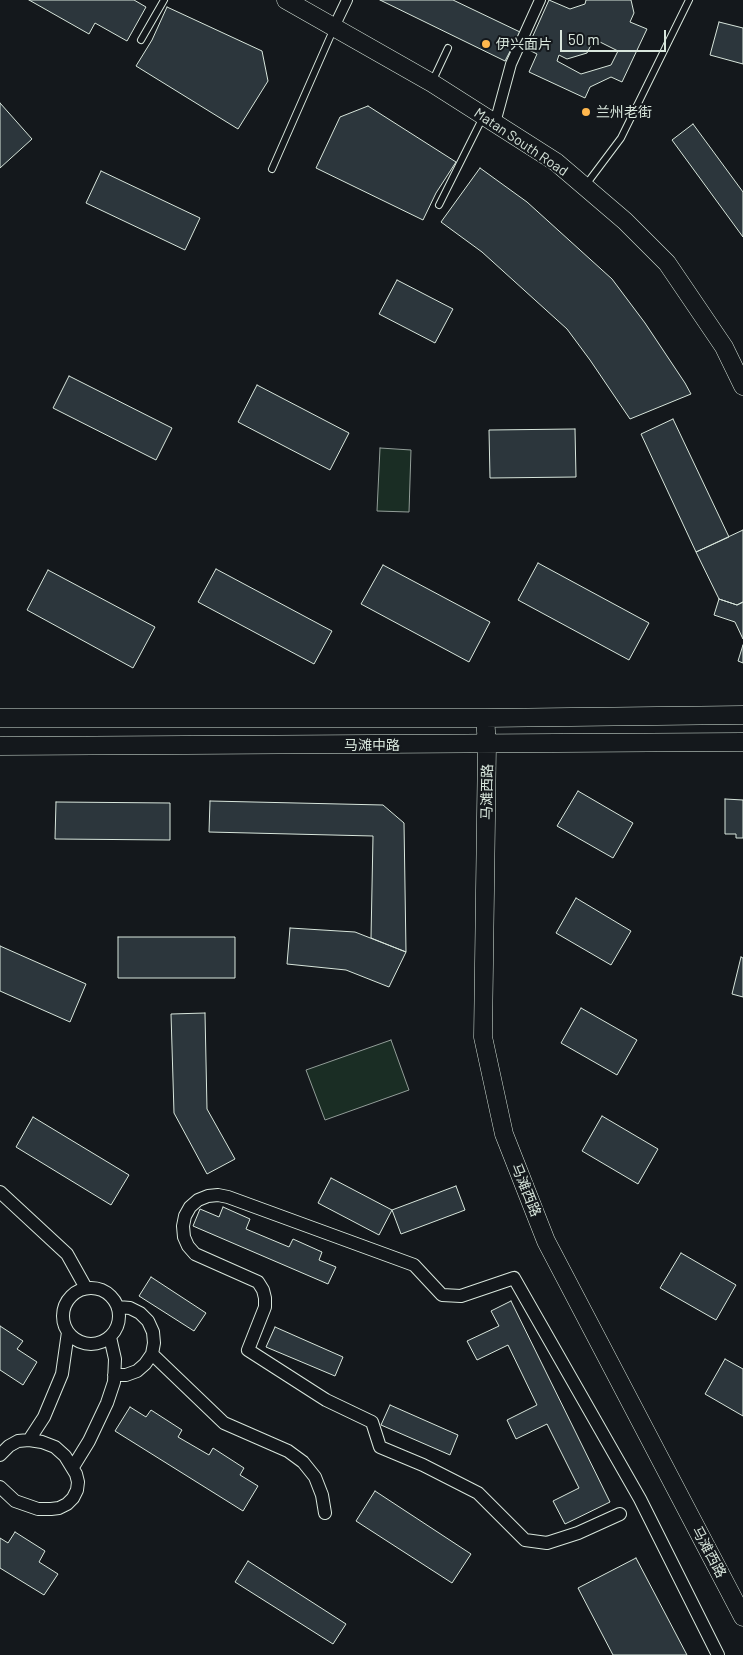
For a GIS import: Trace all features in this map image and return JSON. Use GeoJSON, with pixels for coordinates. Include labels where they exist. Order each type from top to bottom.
{"type":"FeatureCollection","features":[{"type":"Feature","properties":{"kind":"main road","name":"Matan South Road"},"geometry":{"type":"LineString","coordinates":[[286,0],[432,83],[556,162],[625,221],[667,262],[724,347],[743,386]]}},
{"type":"Feature","properties":{"kind":"main road","name":"马滩中路"},"geometry":{"type":"LineString","coordinates":[[0,718],[485,718],[743,715]]}},
{"type":"Feature","properties":{"kind":"main road","name":"马滩西路"},"geometry":{"type":"LineString","coordinates":[[485,718],[487,744],[483,1037],[504,1134],[546,1241],[743,1617]]}},
{"type":"Feature","properties":{"kind":"main road","name":"马滩中路"},"geometry":{"type":"LineString","coordinates":[[0,746],[743,742]]}},
{"type":"Feature","properties":{"kind":"street"},"geometry":{"type":"LineString","coordinates":[[334,27],[347,0]]}},
{"type":"Feature","properties":{"kind":"street"},"geometry":{"type":"LineString","coordinates":[[489,120],[511,64],[540,0]]}},
{"type":"Feature","properties":{"kind":"street"},"geometry":{"type":"LineString","coordinates":[[0,1192],[68,1254],[86,1288]]}},
{"type":"Feature","properties":{"kind":"street"},"geometry":{"type":"LineString","coordinates":[[620,1514],[578,1534],[547,1543],[525,1540],[478,1493],[424,1465],[380,1447],[372,1422],[326,1400],[248,1350],[265,1307],[263,1290],[258,1282],[195,1254],[188,1246],[184,1237],[183,1226],[185,1216],[190,1207],[198,1200],[208,1196],[228,1197],[414,1265],[442,1294],[461,1296],[514,1278],[640,1499],[718,1655]]}},
{"type":"Feature","properties":{"kind":"street"},"geometry":{"type":"LineString","coordinates":[[86,1288],[102,1290],[109,1294],[118,1307],[118,1323],[115,1331],[104,1342],[88,1344],[73,1338],[68,1332],[62,1317],[63,1309],[71,1295],[78,1290],[86,1288]]}},
{"type":"Feature","properties":{"kind":"street"},"geometry":{"type":"LineString","coordinates":[[114,1374],[126,1375],[137,1371],[146,1364],[152,1354],[154,1343],[153,1332],[148,1322],[140,1313],[130,1308],[118,1307]]}},
{"type":"Feature","properties":{"kind":"street"},"geometry":{"type":"LineString","coordinates":[[29,1440],[44,1417],[62,1374],[68,1332]]}},
{"type":"Feature","properties":{"kind":"street"},"geometry":{"type":"LineString","coordinates":[[73,1466],[89,1441],[107,1403],[114,1382],[115,1359],[110,1337]]}},
{"type":"Feature","properties":{"kind":"street"},"geometry":{"type":"LineString","coordinates":[[152,1354],[224,1423],[288,1451],[303,1462],[315,1477],[322,1495],[325,1513]]}},
{"type":"Feature","properties":{"kind":"street"},"geometry":{"type":"LineString","coordinates":[[0,1455],[8,1446],[18,1441],[42,1442],[55,1447],[65,1456],[73,1466],[78,1482],[73,1498],[60,1508],[38,1509],[15,1501],[3,1494]]}},
{"type":"Feature","properties":{"kind":"lane"},"geometry":{"type":"LineString","coordinates":[[141,40],[164,0]]}},
{"type":"Feature","properties":{"kind":"lane"},"geometry":{"type":"LineString","coordinates":[[584,186],[621,138],[689,0]]}},
{"type":"Feature","properties":{"kind":"lane"},"geometry":{"type":"LineString","coordinates":[[272,170],[334,27]]}},
{"type":"Feature","properties":{"kind":"lane"},"geometry":{"type":"LineString","coordinates":[[432,83],[448,48]]}},
{"type":"Feature","properties":{"kind":"lane"},"geometry":{"type":"LineString","coordinates":[[439,205],[489,120]]}},
{"type":"Feature","properties":{"kind":"green space"},"geometry":{"type":"Polygon","coordinates":[[[380,448],[411,450],[409,512],[377,511],[380,448]]]}},
{"type":"Feature","properties":{"kind":"green space"},"geometry":{"type":"Polygon","coordinates":[[[391,1040],[409,1090],[325,1120],[306,1070],[391,1040]]]}},
{"type":"Feature","properties":{"kind":"building"},"geometry":{"type":"Polygon","coordinates":[[[29,0],[134,0],[146,7],[127,41],[95,23],[89,34],[29,0]]]}},
{"type":"Feature","properties":{"kind":"building"},"geometry":{"type":"Polygon","coordinates":[[[380,0],[453,0],[520,32],[505,61],[380,0]]]}},
{"type":"Feature","properties":{"kind":"building"},"geometry":{"type":"Polygon","coordinates":[[[549,0],[570,9],[585,4],[586,0],[631,0],[634,13],[630,22],[647,29],[622,82],[611,77],[590,87],[585,98],[529,72],[537,54],[527,49],[549,0]],[[594,39],[587,53],[567,59],[559,55],[557,61],[581,74],[611,65],[618,51],[594,39]]]}},
{"type":"Feature","properties":{"kind":"building"},"geometry":{"type":"Polygon","coordinates":[[[167,7],[262,51],[268,81],[238,129],[136,66],[152,40],[167,7]]]}},
{"type":"Feature","properties":{"kind":"building"},"geometry":{"type":"Polygon","coordinates":[[[719,22],[743,28],[743,64],[710,55],[719,22]]]}},
{"type":"Feature","properties":{"kind":"building"},"geometry":{"type":"Polygon","coordinates":[[[0,103],[32,139],[0,168],[0,103]]]}},
{"type":"Feature","properties":{"kind":"building"},"geometry":{"type":"Polygon","coordinates":[[[368,106],[456,162],[436,193],[423,220],[316,168],[340,117],[368,106]]]}},
{"type":"Feature","properties":{"kind":"building"},"geometry":{"type":"Polygon","coordinates":[[[693,124],[743,192],[743,237],[672,140],[693,124]]]}},
{"type":"Feature","properties":{"kind":"building"},"geometry":{"type":"Polygon","coordinates":[[[480,168],[527,202],[612,279],[645,323],[691,394],[630,419],[567,329],[482,252],[441,222],[480,168]]]}},
{"type":"Feature","properties":{"kind":"building"},"geometry":{"type":"Polygon","coordinates":[[[101,171],[200,218],[185,250],[86,203],[101,171]]]}},
{"type":"Feature","properties":{"kind":"building"},"geometry":{"type":"Polygon","coordinates":[[[397,280],[453,309],[435,343],[379,314],[397,280]]]}},
{"type":"Feature","properties":{"kind":"building"},"geometry":{"type":"Polygon","coordinates":[[[69,376],[172,428],[156,460],[53,408],[69,376]]]}},
{"type":"Feature","properties":{"kind":"building"},"geometry":{"type":"Polygon","coordinates":[[[257,385],[349,433],[330,470],[238,422],[257,385]]]}},
{"type":"Feature","properties":{"kind":"building"},"geometry":{"type":"Polygon","coordinates":[[[673,419],[729,537],[696,552],[641,434],[673,419]]]}},
{"type":"Feature","properties":{"kind":"building"},"geometry":{"type":"Polygon","coordinates":[[[575,429],[576,477],[490,478],[489,430],[575,429]]]}},
{"type":"Feature","properties":{"kind":"building"},"geometry":{"type":"Polygon","coordinates":[[[743,530],[743,602],[737,605],[719,599],[696,552],[743,530]]]}},
{"type":"Feature","properties":{"kind":"building"},"geometry":{"type":"Polygon","coordinates":[[[538,563],[649,623],[629,660],[518,600],[538,563]]]}},
{"type":"Feature","properties":{"kind":"building"},"geometry":{"type":"Polygon","coordinates":[[[383,565],[490,622],[469,662],[361,604],[383,565]]]}},
{"type":"Feature","properties":{"kind":"building"},"geometry":{"type":"Polygon","coordinates":[[[216,569],[332,631],[314,664],[198,602],[216,569]]]}},
{"type":"Feature","properties":{"kind":"building"},"geometry":{"type":"Polygon","coordinates":[[[48,570],[155,627],[133,668],[27,610],[48,570]]]}},
{"type":"Feature","properties":{"kind":"building"},"geometry":{"type":"Polygon","coordinates":[[[719,599],[737,605],[743,602],[743,639],[735,622],[714,615],[719,599]]]}},
{"type":"Feature","properties":{"kind":"building"},"geometry":{"type":"Polygon","coordinates":[[[743,645],[743,663],[738,661],[743,645]]]}},
{"type":"Feature","properties":{"kind":"building"},"geometry":{"type":"Polygon","coordinates":[[[578,791],[633,823],[613,858],[557,826],[578,791]]]}},
{"type":"Feature","properties":{"kind":"building"},"geometry":{"type":"Polygon","coordinates":[[[725,799],[743,800],[743,838],[736,838],[736,834],[725,834],[725,799]]]}},
{"type":"Feature","properties":{"kind":"building"},"geometry":{"type":"Polygon","coordinates":[[[210,801],[383,805],[404,823],[406,952],[371,938],[373,836],[209,832],[210,801]]]}},
{"type":"Feature","properties":{"kind":"building"},"geometry":{"type":"Polygon","coordinates":[[[56,802],[170,803],[170,840],[55,839],[56,802]]]}},
{"type":"Feature","properties":{"kind":"building"},"geometry":{"type":"Polygon","coordinates":[[[576,898],[631,931],[611,965],[556,933],[576,898]]]}},
{"type":"Feature","properties":{"kind":"building"},"geometry":{"type":"Polygon","coordinates":[[[290,928],[355,932],[406,952],[389,987],[346,970],[287,964],[290,928]]]}},
{"type":"Feature","properties":{"kind":"building"},"geometry":{"type":"Polygon","coordinates":[[[118,937],[235,937],[235,978],[118,978],[118,937]]]}},
{"type":"Feature","properties":{"kind":"building"},"geometry":{"type":"Polygon","coordinates":[[[0,946],[86,984],[70,1022],[0,991],[0,946]]]}},
{"type":"Feature","properties":{"kind":"building"},"geometry":{"type":"Polygon","coordinates":[[[741,957],[743,958],[743,997],[732,994],[741,957]]]}},
{"type":"Feature","properties":{"kind":"building"},"geometry":{"type":"Polygon","coordinates":[[[581,1008],[637,1040],[617,1075],[561,1043],[581,1008]]]}},
{"type":"Feature","properties":{"kind":"building"},"geometry":{"type":"Polygon","coordinates":[[[205,1013],[207,1109],[235,1159],[207,1174],[174,1113],[171,1014],[205,1013]]]}},
{"type":"Feature","properties":{"kind":"building"},"geometry":{"type":"Polygon","coordinates":[[[602,1116],[658,1149],[638,1184],[582,1151],[602,1116]]]}},
{"type":"Feature","properties":{"kind":"building"},"geometry":{"type":"Polygon","coordinates":[[[33,1117],[129,1175],[111,1205],[16,1147],[33,1117]]]}},
{"type":"Feature","properties":{"kind":"building"},"geometry":{"type":"Polygon","coordinates":[[[331,1178],[392,1210],[379,1235],[318,1203],[331,1178]]]}},
{"type":"Feature","properties":{"kind":"building"},"geometry":{"type":"Polygon","coordinates":[[[456,1186],[465,1210],[401,1234],[392,1210],[456,1186]]]}},
{"type":"Feature","properties":{"kind":"building"},"geometry":{"type":"Polygon","coordinates":[[[223,1207],[250,1219],[246,1229],[289,1247],[293,1239],[322,1252],[319,1260],[336,1267],[328,1284],[193,1226],[200,1209],[219,1217],[223,1207]]]}},
{"type":"Feature","properties":{"kind":"building"},"geometry":{"type":"Polygon","coordinates":[[[681,1253],[736,1285],[716,1320],[660,1288],[681,1253]]]}},
{"type":"Feature","properties":{"kind":"building"},"geometry":{"type":"Polygon","coordinates":[[[151,1277],[206,1313],[194,1331],[139,1296],[151,1277]]]}},
{"type":"Feature","properties":{"kind":"building"},"geometry":{"type":"Polygon","coordinates":[[[511,1301],[610,1502],[565,1524],[553,1501],[579,1488],[547,1424],[516,1439],[507,1420],[537,1405],[508,1345],[477,1360],[467,1341],[499,1326],[491,1311],[511,1301]]]}},
{"type":"Feature","properties":{"kind":"building"},"geometry":{"type":"Polygon","coordinates":[[[0,1326],[23,1341],[17,1349],[37,1362],[23,1385],[0,1370],[0,1326]]]}},
{"type":"Feature","properties":{"kind":"building"},"geometry":{"type":"Polygon","coordinates":[[[275,1327],[343,1357],[335,1376],[266,1347],[275,1327]]]}},
{"type":"Feature","properties":{"kind":"building"},"geometry":{"type":"Polygon","coordinates":[[[725,1359],[743,1369],[743,1416],[705,1394],[725,1359]]]}},
{"type":"Feature","properties":{"kind":"building"},"geometry":{"type":"Polygon","coordinates":[[[390,1405],[458,1435],[450,1455],[381,1425],[390,1405]]]}},
{"type":"Feature","properties":{"kind":"building"},"geometry":{"type":"Polygon","coordinates":[[[130,1407],[146,1417],[151,1410],[182,1430],[178,1437],[209,1455],[213,1448],[244,1468],[240,1475],[258,1486],[243,1511],[115,1431],[130,1407]]]}},
{"type":"Feature","properties":{"kind":"building"},"geometry":{"type":"Polygon","coordinates":[[[375,1491],[471,1554],[452,1583],[356,1521],[375,1491]]]}},
{"type":"Feature","properties":{"kind":"building"},"geometry":{"type":"Polygon","coordinates":[[[15,1532],[45,1551],[39,1562],[58,1574],[44,1595],[0,1568],[0,1538],[8,1543],[15,1532]]]}},
{"type":"Feature","properties":{"kind":"building"},"geometry":{"type":"Polygon","coordinates":[[[636,1558],[687,1655],[613,1655],[578,1588],[636,1558]]]}},
{"type":"Feature","properties":{"kind":"building"},"geometry":{"type":"Polygon","coordinates":[[[248,1561],[346,1624],[333,1644],[235,1582],[248,1561]]]}},
{"type":"Feature","properties":{"kind":"place","name":"伊兴面片"},"geometry":{"type":"Point","coordinates":[486,44]}},
{"type":"Feature","properties":{"kind":"place","name":"兰州老街"},"geometry":{"type":"Point","coordinates":[586,112]}}]}
